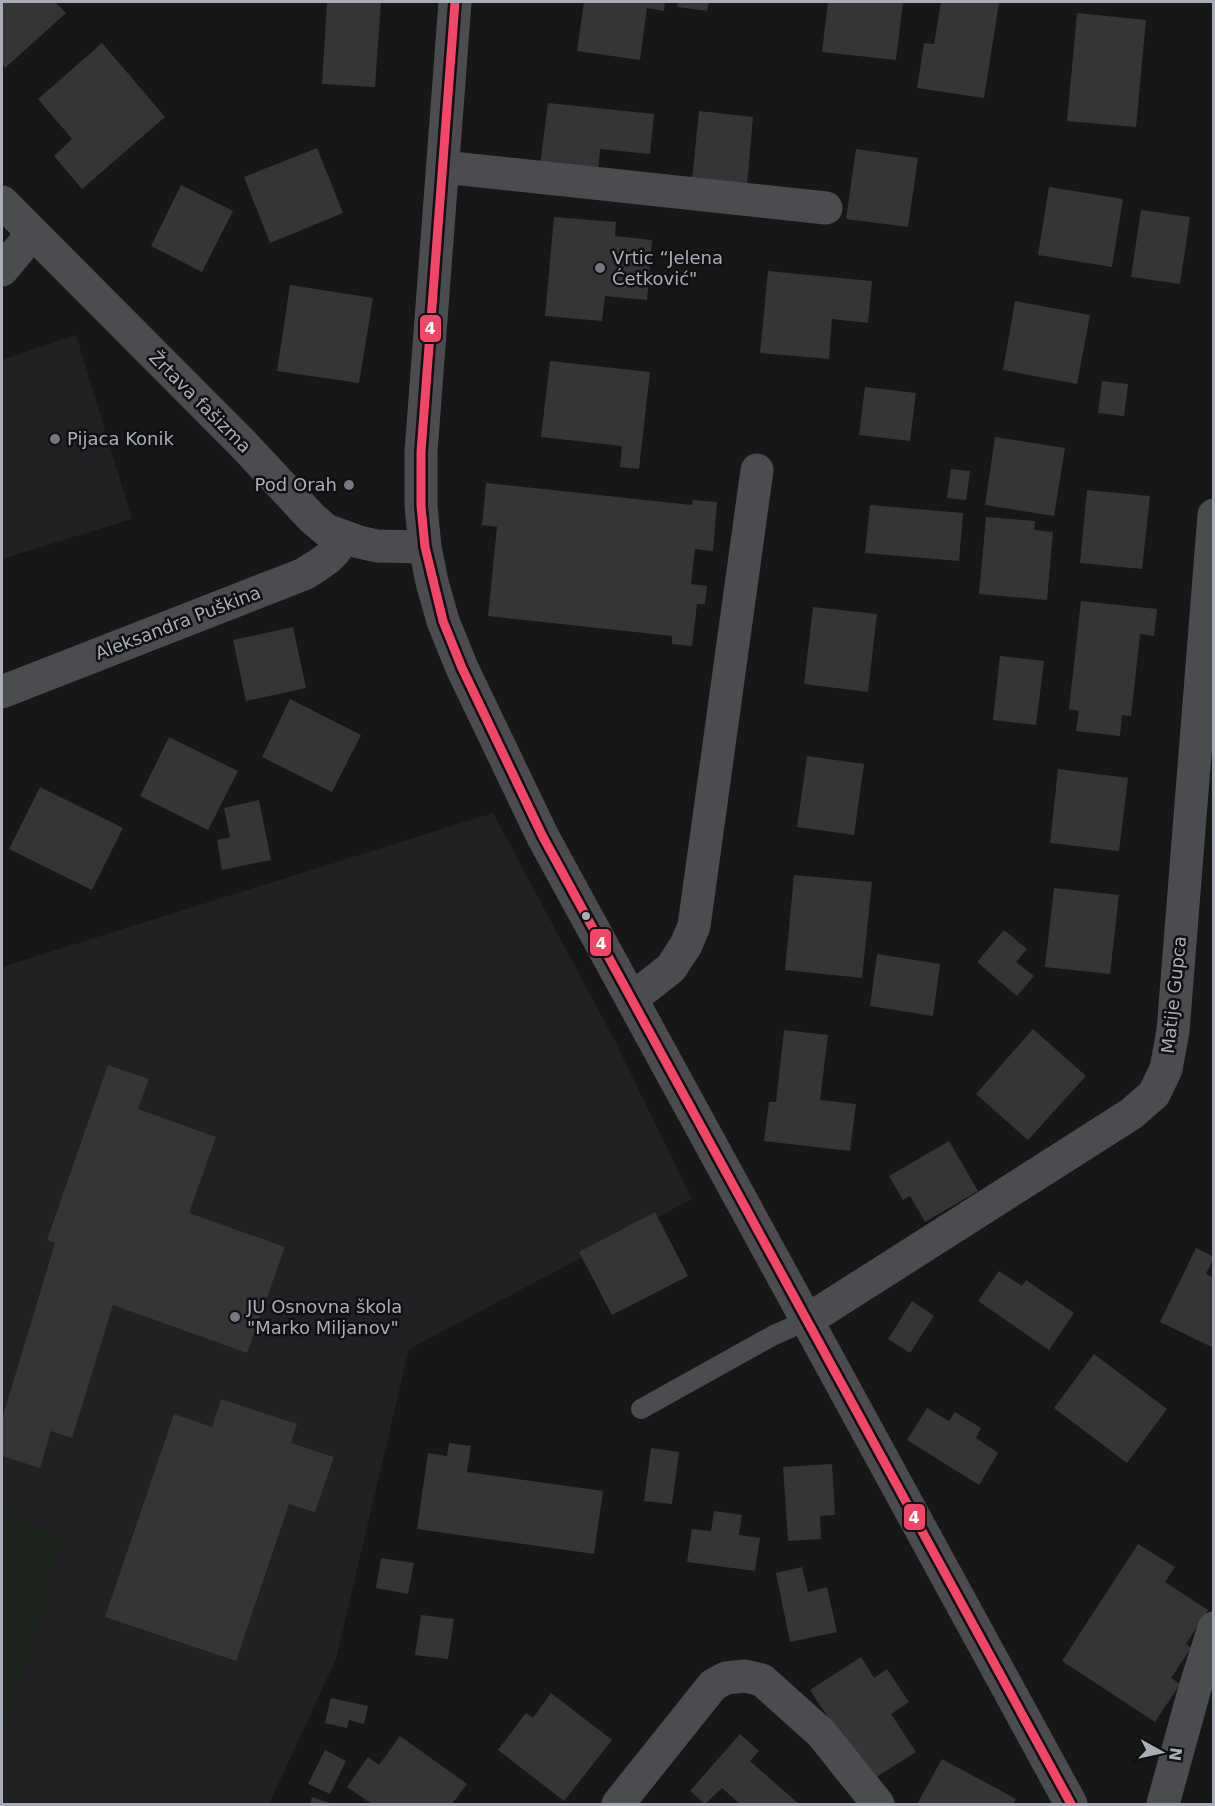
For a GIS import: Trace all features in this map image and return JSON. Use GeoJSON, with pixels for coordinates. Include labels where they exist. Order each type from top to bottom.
{"type":"FeatureCollection","features":[{"type":"Feature","properties":{"kind":"street"},"geometry":{"type":"LineString","coordinates":[[455,2],[421,452],[421,506],[425,546],[443,621],[462,668],[543,837],[633,998],[806,1321],[1071,1804]]}},
{"type":"Feature","properties":{"kind":"street"},"geometry":{"type":"LineString","coordinates":[[443,167],[826,208]]}},
{"type":"Feature","properties":{"kind":"street","name":"Žrtava fašizma"},"geometry":{"type":"LineString","coordinates":[[2,202],[326,530],[342,537],[377,546],[425,546]]}},
{"type":"Feature","properties":{"kind":"street"},"geometry":{"type":"LineString","coordinates":[[2,270],[32,234]]}},
{"type":"Feature","properties":{"kind":"street"},"geometry":{"type":"LineString","coordinates":[[633,998],[671,968],[680,957],[694,926],[757,470]]}},
{"type":"Feature","properties":{"kind":"street","name":"Matije Gupca"},"geometry":{"type":"LineString","coordinates":[[806,1321],[1131,1114],[1154,1094],[1166,1069],[1173,1031],[1214,515]]}},
{"type":"Feature","properties":{"kind":"street","name":"Aleksandra Puškina"},"geometry":{"type":"LineString","coordinates":[[2,692],[304,574],[334,552],[342,537]]}},
{"type":"Feature","properties":{"kind":"street"},"geometry":{"type":"LineString","coordinates":[[1163,1804],[1214,1628]]}},
{"type":"Feature","properties":{"kind":"street"},"geometry":{"type":"LineString","coordinates":[[618,1804],[713,1685],[726,1678],[745,1676],[762,1680],[821,1733],[878,1804]]}},
{"type":"Feature","properties":{"kind":"lane"},"geometry":{"type":"LineString","coordinates":[[641,1409],[774,1335],[806,1321]]}},
{"type":"Feature","properties":{"kind":"shaded area","name":"Pijaca Konik"},"geometry":{"type":"Polygon","coordinates":[[[76,335],[132,519],[2,559],[2,360],[76,335]]]}},
{"type":"Feature","properties":{"kind":"shaded area","name":"JU Osnovna škola \"Marko Miljanov\""},"geometry":{"type":"Polygon","coordinates":[[[493,813],[614,1039],[692,1199],[409,1349],[336,1659],[269,1804],[2,1804],[2,967],[493,813]]]}},
{"type":"Feature","properties":{"kind":"shaded area"},"geometry":{"type":"Polygon","coordinates":[[[2,1514],[64,1533],[37,1627],[2,1616],[2,1514]]]}},
{"type":"Feature","properties":{"kind":"shaded area"},"geometry":{"type":"Polygon","coordinates":[[[2,1617],[35,1627],[2,1741],[2,1617]]]}},
{"type":"Feature","properties":{"kind":"building"},"geometry":{"type":"Polygon","coordinates":[[[2,2],[55,2],[66,13],[5,68],[2,64],[2,2]]]}},
{"type":"Feature","properties":{"kind":"building"},"geometry":{"type":"Polygon","coordinates":[[[327,2],[381,2],[375,87],[322,84],[327,2]]]}},
{"type":"Feature","properties":{"kind":"building"},"geometry":{"type":"Polygon","coordinates":[[[584,2],[665,2],[664,11],[647,8],[640,60],[577,51],[584,2]]]}},
{"type":"Feature","properties":{"kind":"building"},"geometry":{"type":"Polygon","coordinates":[[[678,2],[709,2],[707,11],[677,7],[678,2]]]}},
{"type":"Feature","properties":{"kind":"building"},"geometry":{"type":"Polygon","coordinates":[[[828,2],[903,2],[896,60],[822,52],[828,2]]]}},
{"type":"Feature","properties":{"kind":"building"},"geometry":{"type":"Polygon","coordinates":[[[941,2],[999,3],[984,98],[917,88],[924,43],[934,44],[941,2]]]}},
{"type":"Feature","properties":{"kind":"building"},"geometry":{"type":"Polygon","coordinates":[[[1077,13],[1146,20],[1136,127],[1067,121],[1077,13]]]}},
{"type":"Feature","properties":{"kind":"building"},"geometry":{"type":"Polygon","coordinates":[[[102,43],[165,117],[82,189],[54,156],[72,139],[38,99],[102,43]]]}},
{"type":"Feature","properties":{"kind":"building"},"geometry":{"type":"Polygon","coordinates":[[[548,103],[654,114],[650,154],[600,149],[598,173],[540,166],[548,103]]]}},
{"type":"Feature","properties":{"kind":"building"},"geometry":{"type":"Polygon","coordinates":[[[699,111],[753,117],[747,186],[692,180],[699,111]]]}},
{"type":"Feature","properties":{"kind":"building"},"geometry":{"type":"Polygon","coordinates":[[[317,148],[343,213],[270,243],[244,177],[317,148]]]}},
{"type":"Feature","properties":{"kind":"building"},"geometry":{"type":"Polygon","coordinates":[[[856,149],[918,158],[908,227],[846,219],[856,149]]]}},
{"type":"Feature","properties":{"kind":"building"},"geometry":{"type":"Polygon","coordinates":[[[181,185],[233,211],[202,272],[151,246],[181,185]]]}},
{"type":"Feature","properties":{"kind":"building"},"geometry":{"type":"Polygon","coordinates":[[[1049,187],[1123,199],[1112,267],[1038,255],[1049,187]]]}},
{"type":"Feature","properties":{"kind":"building"},"geometry":{"type":"Polygon","coordinates":[[[1141,210],[1190,217],[1180,284],[1131,277],[1141,210]]]}},
{"type":"Feature","properties":{"kind":"building","name":"Vrtic “Jelena Ćetković\""},"geometry":{"type":"Polygon","coordinates":[[[554,217],[616,222],[615,236],[652,240],[647,300],[605,296],[602,321],[545,316],[554,217]]]}},
{"type":"Feature","properties":{"kind":"building"},"geometry":{"type":"Polygon","coordinates":[[[768,271],[872,281],[868,323],[832,319],[829,359],[760,353],[768,271]]]}},
{"type":"Feature","properties":{"kind":"building"},"geometry":{"type":"Polygon","coordinates":[[[290,285],[373,298],[359,383],[277,371],[290,285]]]}},
{"type":"Feature","properties":{"kind":"building"},"geometry":{"type":"Polygon","coordinates":[[[1015,301],[1090,315],[1077,384],[1003,370],[1015,301]]]}},
{"type":"Feature","properties":{"kind":"building"},"geometry":{"type":"Polygon","coordinates":[[[550,361],[650,372],[639,469],[620,467],[622,446],[541,437],[550,361]]]}},
{"type":"Feature","properties":{"kind":"building"},"geometry":{"type":"Polygon","coordinates":[[[1102,381],[1128,384],[1124,416],[1098,413],[1102,381]]]}},
{"type":"Feature","properties":{"kind":"building"},"geometry":{"type":"Polygon","coordinates":[[[865,387],[916,393],[910,441],[859,435],[865,387]]]}},
{"type":"Feature","properties":{"kind":"building"},"geometry":{"type":"Polygon","coordinates":[[[995,437],[1065,448],[1054,516],[985,505],[995,437]]]}},
{"type":"Feature","properties":{"kind":"building"},"geometry":{"type":"Polygon","coordinates":[[[951,469],[970,471],[966,500],[947,498],[951,469]]]}},
{"type":"Feature","properties":{"kind":"building"},"geometry":{"type":"Polygon","coordinates":[[[486,483],[692,505],[693,500],[717,502],[713,551],[695,549],[691,584],[707,586],[705,604],[697,604],[692,646],[672,644],[672,636],[488,616],[497,527],[482,525],[486,483]]]}},
{"type":"Feature","properties":{"kind":"building"},"geometry":{"type":"Polygon","coordinates":[[[1087,490],[1150,496],[1142,569],[1080,563],[1087,490]]]}},
{"type":"Feature","properties":{"kind":"building"},"geometry":{"type":"Polygon","coordinates":[[[870,505],[963,513],[959,561],[865,553],[870,505]]]}},
{"type":"Feature","properties":{"kind":"building"},"geometry":{"type":"Polygon","coordinates":[[[986,517],[1035,521],[1034,530],[1053,532],[1047,600],[979,594],[986,517]]]}},
{"type":"Feature","properties":{"kind":"building"},"geometry":{"type":"Polygon","coordinates":[[[1081,601],[1157,609],[1154,636],[1140,634],[1131,716],[1122,715],[1120,736],[1076,731],[1079,711],[1069,709],[1081,601]]]}},
{"type":"Feature","properties":{"kind":"building"},"geometry":{"type":"Polygon","coordinates":[[[813,607],[877,614],[868,692],[804,684],[813,607]]]}},
{"type":"Feature","properties":{"kind":"building"},"geometry":{"type":"Polygon","coordinates":[[[293,627],[306,688],[246,701],[233,640],[293,627]]]}},
{"type":"Feature","properties":{"kind":"building"},"geometry":{"type":"Polygon","coordinates":[[[1000,656],[1044,661],[1036,725],[993,720],[1000,656]]]}},
{"type":"Feature","properties":{"kind":"building"},"geometry":{"type":"Polygon","coordinates":[[[290,699],[361,735],[332,792],[262,757],[290,699]]]}},
{"type":"Feature","properties":{"kind":"building"},"geometry":{"type":"Polygon","coordinates":[[[169,737],[238,771],[208,830],[140,796],[169,737]]]}},
{"type":"Feature","properties":{"kind":"building"},"geometry":{"type":"Polygon","coordinates":[[[807,756],[864,764],[854,835],[797,827],[807,756]]]}},
{"type":"Feature","properties":{"kind":"building"},"geometry":{"type":"Polygon","coordinates":[[[1058,769],[1128,778],[1119,851],[1050,843],[1058,769]]]}},
{"type":"Feature","properties":{"kind":"building"},"geometry":{"type":"Polygon","coordinates":[[[40,787],[123,828],[92,890],[9,849],[40,787]]]}},
{"type":"Feature","properties":{"kind":"building"},"geometry":{"type":"Polygon","coordinates":[[[259,800],[271,860],[222,870],[217,840],[230,837],[224,808],[259,800]]]}},
{"type":"Feature","properties":{"kind":"building"},"geometry":{"type":"Polygon","coordinates":[[[794,875],[872,882],[862,978],[785,970],[794,875]]]}},
{"type":"Feature","properties":{"kind":"building"},"geometry":{"type":"Polygon","coordinates":[[[1054,888],[1119,895],[1110,974],[1045,967],[1054,888]]]}},
{"type":"Feature","properties":{"kind":"building"},"geometry":{"type":"Polygon","coordinates":[[[1004,930],[1027,949],[1016,962],[1034,976],[1017,996],[977,962],[1004,930]]]}},
{"type":"Feature","properties":{"kind":"building"},"geometry":{"type":"Polygon","coordinates":[[[877,954],[940,964],[933,1016],[870,1006],[877,954]]]}},
{"type":"Feature","properties":{"kind":"building"},"geometry":{"type":"Polygon","coordinates":[[[1033,1029],[1086,1076],[1028,1140],[976,1094],[1033,1029]]]}},
{"type":"Feature","properties":{"kind":"building"},"geometry":{"type":"Polygon","coordinates":[[[784,1030],[828,1035],[820,1100],[856,1104],[850,1151],[764,1141],[769,1102],[776,1102],[784,1030]]]}},
{"type":"Feature","properties":{"kind":"building"},"geometry":{"type":"Polygon","coordinates":[[[108,1065],[149,1079],[138,1109],[216,1137],[189,1213],[285,1247],[247,1353],[113,1305],[72,1438],[51,1431],[40,1468],[2,1456],[2,1419],[55,1243],[47,1240],[108,1065]]]}},
{"type":"Feature","properties":{"kind":"building"},"geometry":{"type":"Polygon","coordinates":[[[949,1141],[978,1191],[925,1222],[910,1196],[903,1200],[889,1176],[949,1141]]]}},
{"type":"Feature","properties":{"kind":"building"},"geometry":{"type":"Polygon","coordinates":[[[655,1212],[688,1276],[612,1315],[579,1252],[655,1212]]]}},
{"type":"Feature","properties":{"kind":"building"},"geometry":{"type":"Polygon","coordinates":[[[1196,1248],[1214,1257],[1206,1274],[1214,1278],[1214,1348],[1160,1322],[1196,1248]]]}},
{"type":"Feature","properties":{"kind":"building"},"geometry":{"type":"Polygon","coordinates":[[[999,1271],[1022,1286],[1026,1280],[1074,1313],[1049,1350],[978,1301],[999,1271]]]}},
{"type":"Feature","properties":{"kind":"building"},"geometry":{"type":"Polygon","coordinates":[[[912,1301],[934,1316],[910,1353],[888,1339],[912,1301]]]}},
{"type":"Feature","properties":{"kind":"building"},"geometry":{"type":"Polygon","coordinates":[[[1094,1354],[1167,1409],[1127,1463],[1054,1408],[1094,1354]]]}},
{"type":"Feature","properties":{"kind":"building"},"geometry":{"type":"Polygon","coordinates":[[[221,1399],[297,1424],[291,1443],[334,1457],[315,1512],[289,1504],[236,1661],[105,1617],[174,1414],[212,1427],[221,1399]]]}},
{"type":"Feature","properties":{"kind":"building"},"geometry":{"type":"Polygon","coordinates":[[[927,1408],[949,1421],[955,1412],[981,1428],[976,1438],[998,1453],[979,1485],[907,1440],[927,1408]]]}},
{"type":"Feature","properties":{"kind":"building"},"geometry":{"type":"Polygon","coordinates":[[[449,1443],[471,1446],[467,1472],[603,1491],[594,1554],[417,1529],[428,1453],[447,1456],[449,1443]]]}},
{"type":"Feature","properties":{"kind":"building"},"geometry":{"type":"Polygon","coordinates":[[[651,1448],[679,1452],[672,1504],[644,1501],[651,1448]]]}},
{"type":"Feature","properties":{"kind":"building"},"geometry":{"type":"Polygon","coordinates":[[[832,1464],[835,1515],[820,1516],[821,1539],[788,1541],[783,1467],[832,1464]]]}},
{"type":"Feature","properties":{"kind":"building"},"geometry":{"type":"Polygon","coordinates":[[[714,1511],[742,1515],[739,1535],[760,1538],[755,1571],[687,1562],[692,1529],[711,1531],[714,1511]]]}},
{"type":"Feature","properties":{"kind":"building"},"geometry":{"type":"Polygon","coordinates":[[[1138,1544],[1175,1567],[1165,1582],[1208,1610],[1186,1644],[1191,1648],[1171,1678],[1180,1684],[1155,1722],[1062,1661],[1138,1544]]]}},
{"type":"Feature","properties":{"kind":"building"},"geometry":{"type":"Polygon","coordinates":[[[381,1558],[414,1563],[408,1594],[376,1588],[381,1558]]]}},
{"type":"Feature","properties":{"kind":"building"},"geometry":{"type":"Polygon","coordinates":[[[802,1567],[808,1592],[827,1587],[837,1632],[790,1642],[776,1573],[802,1567]]]}},
{"type":"Feature","properties":{"kind":"building"},"geometry":{"type":"Polygon","coordinates":[[[421,1615],[454,1619],[448,1659],[415,1655],[421,1615]]]}},
{"type":"Feature","properties":{"kind":"building"},"geometry":{"type":"Polygon","coordinates":[[[861,1657],[874,1678],[887,1669],[909,1702],[891,1714],[916,1752],[870,1781],[810,1690],[861,1657]]]}},
{"type":"Feature","properties":{"kind":"building"},"geometry":{"type":"Polygon","coordinates":[[[551,1693],[612,1740],[564,1801],[498,1750],[526,1713],[533,1718],[551,1693]]]}},
{"type":"Feature","properties":{"kind":"building"},"geometry":{"type":"Polygon","coordinates":[[[331,1698],[368,1706],[364,1724],[349,1720],[347,1728],[325,1723],[331,1698]]]}},
{"type":"Feature","properties":{"kind":"building"},"geometry":{"type":"Polygon","coordinates":[[[740,1734],[759,1751],[750,1761],[799,1804],[740,1804],[722,1788],[705,1804],[690,1791],[740,1734]]]}},
{"type":"Feature","properties":{"kind":"building"},"geometry":{"type":"Polygon","coordinates":[[[400,1736],[467,1784],[452,1804],[372,1804],[347,1787],[368,1757],[379,1765],[400,1736]]]}},
{"type":"Feature","properties":{"kind":"building"},"geometry":{"type":"Polygon","coordinates":[[[325,1750],[346,1761],[330,1794],[308,1784],[325,1750]]]}},
{"type":"Feature","properties":{"kind":"building"},"geometry":{"type":"Polygon","coordinates":[[[942,1759],[1016,1799],[1013,1804],[917,1804],[942,1759]]]}},
{"type":"Feature","properties":{"kind":"building"},"geometry":{"type":"Polygon","coordinates":[[[312,1797],[333,1804],[310,1804],[312,1797]]]}},
{"type":"Feature","properties":{"kind":"transit line","name":"4"},"geometry":{"type":"LineString","coordinates":[[455,2],[421,452],[421,506],[425,547],[443,621],[462,668],[543,837],[1071,1804]]}},
{"type":"Feature","properties":{"kind":"place","name":"Vrtic “Jelena Ćetković\""},"geometry":{"type":"Point","coordinates":[600,268]}},
{"type":"Feature","properties":{"kind":"place","name":"Pijaca Konik"},"geometry":{"type":"Point","coordinates":[55,439]}},
{"type":"Feature","properties":{"kind":"place","name":"Pod Orah"},"geometry":{"type":"Point","coordinates":[349,485]}},
{"type":"Feature","properties":{"kind":"place","name":"JU Osnovna škola \"Marko Miljanov\""},"geometry":{"type":"Point","coordinates":[235,1317]}}]}
